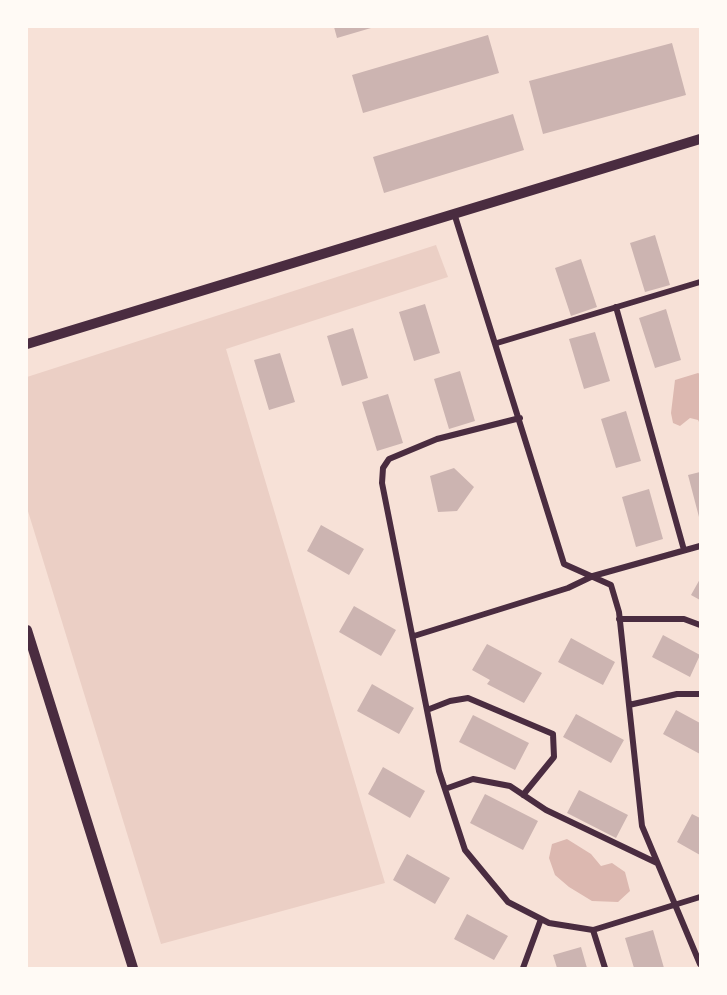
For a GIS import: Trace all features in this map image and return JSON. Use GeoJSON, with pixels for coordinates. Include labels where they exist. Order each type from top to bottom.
{"type":"FeatureCollection","features":[{"type":"Feature","properties":{"kind":"street"},"geometry":{"type":"LineString","coordinates":[[27,344],[700,139]]}},
{"type":"Feature","properties":{"kind":"street"},"geometry":{"type":"LineString","coordinates":[[454,213],[497,343],[564,564],[611,585],[620,619],[642,826],[700,964]]}},
{"type":"Feature","properties":{"kind":"street"},"geometry":{"type":"LineString","coordinates":[[497,343],[700,282]]}},
{"type":"Feature","properties":{"kind":"street"},"geometry":{"type":"LineString","coordinates":[[616,307],[684,550]]}},
{"type":"Feature","properties":{"kind":"street"},"geometry":{"type":"LineString","coordinates":[[520,418],[437,439],[389,459],[383,468],[382,483],[427,710],[445,789],[465,850],[508,902],[549,923],[594,930],[674,903],[700,897]]}},
{"type":"Feature","properties":{"kind":"street"},"geometry":{"type":"LineString","coordinates":[[414,636],[568,588],[593,576],[700,546]]}},
{"type":"Feature","properties":{"kind":"street"},"geometry":{"type":"LineString","coordinates":[[620,619],[684,619],[700,625]]}},
{"type":"Feature","properties":{"kind":"street"},"geometry":{"type":"LineString","coordinates":[[27,630],[133,968]]}},
{"type":"Feature","properties":{"kind":"street"},"geometry":{"type":"LineString","coordinates":[[629,705],[677,694],[700,694]]}},
{"type":"Feature","properties":{"kind":"street"},"geometry":{"type":"LineString","coordinates":[[427,710],[450,700],[468,698],[554,734],[555,757],[524,795]]}},
{"type":"Feature","properties":{"kind":"street"},"geometry":{"type":"LineString","coordinates":[[445,789],[473,779],[510,786],[546,810],[658,863]]}},
{"type":"Feature","properties":{"kind":"street"},"geometry":{"type":"LineString","coordinates":[[523,968],[541,919]]}},
{"type":"Feature","properties":{"kind":"street"},"geometry":{"type":"LineString","coordinates":[[594,930],[605,968]]}},
{"type":"Feature","properties":{"kind":"shaded area"},"geometry":{"type":"Polygon","coordinates":[[[436,245],[448,277],[226,349],[385,883],[161,944],[27,508],[27,377],[436,245]]]}},
{"type":"Feature","properties":{"kind":"shaded area"},"geometry":{"type":"Polygon","coordinates":[[[700,374],[700,424],[698,420],[690,418],[680,426],[673,423],[671,413],[675,380],[700,374]]]}},
{"type":"Feature","properties":{"kind":"shaded area"},"geometry":{"type":"Polygon","coordinates":[[[567,839],[591,854],[601,866],[612,863],[625,872],[630,891],[618,902],[592,901],[569,887],[555,875],[549,858],[552,844],[567,839]]]}},
{"type":"Feature","properties":{"kind":"building"},"geometry":{"type":"Polygon","coordinates":[[[334,27],[371,27],[371,28],[337,38],[334,27]]]}},
{"type":"Feature","properties":{"kind":"building"},"geometry":{"type":"Polygon","coordinates":[[[488,35],[499,73],[363,113],[352,75],[488,35]]]}},
{"type":"Feature","properties":{"kind":"building"},"geometry":{"type":"Polygon","coordinates":[[[672,43],[686,95],[543,134],[529,81],[672,43]]]}},
{"type":"Feature","properties":{"kind":"building"},"geometry":{"type":"Polygon","coordinates":[[[513,114],[524,150],[384,193],[373,157],[513,114]]]}},
{"type":"Feature","properties":{"kind":"building"},"geometry":{"type":"Polygon","coordinates":[[[655,235],[670,285],[645,292],[630,243],[655,235]]]}},
{"type":"Feature","properties":{"kind":"building"},"geometry":{"type":"Polygon","coordinates":[[[581,259],[597,307],[571,316],[555,268],[581,259]]]}},
{"type":"Feature","properties":{"kind":"building"},"geometry":{"type":"Polygon","coordinates":[[[425,304],[440,353],[414,361],[399,312],[425,304]]]}},
{"type":"Feature","properties":{"kind":"building"},"geometry":{"type":"Polygon","coordinates":[[[666,309],[681,360],[655,368],[639,318],[666,309]]]}},
{"type":"Feature","properties":{"kind":"building"},"geometry":{"type":"Polygon","coordinates":[[[353,328],[368,378],[342,386],[327,336],[353,328]]]}},
{"type":"Feature","properties":{"kind":"building"},"geometry":{"type":"Polygon","coordinates":[[[595,332],[610,381],[584,389],[569,339],[595,332]]]}},
{"type":"Feature","properties":{"kind":"building"},"geometry":{"type":"Polygon","coordinates":[[[280,353],[295,402],[269,410],[254,360],[280,353]]]}},
{"type":"Feature","properties":{"kind":"building"},"geometry":{"type":"Polygon","coordinates":[[[460,371],[475,421],[449,429],[434,379],[460,371]]]}},
{"type":"Feature","properties":{"kind":"building"},"geometry":{"type":"Polygon","coordinates":[[[388,394],[403,443],[377,451],[362,402],[388,394]]]}},
{"type":"Feature","properties":{"kind":"building"},"geometry":{"type":"Polygon","coordinates":[[[626,411],[641,461],[616,468],[601,419],[626,411]]]}},
{"type":"Feature","properties":{"kind":"building"},"geometry":{"type":"Polygon","coordinates":[[[454,468],[474,487],[457,511],[438,512],[430,476],[454,468]]]}},
{"type":"Feature","properties":{"kind":"building"},"geometry":{"type":"Polygon","coordinates":[[[700,472],[700,516],[699,517],[688,475],[700,472]]]}},
{"type":"Feature","properties":{"kind":"building"},"geometry":{"type":"Polygon","coordinates":[[[649,489],[663,539],[636,547],[622,497],[649,489]]]}},
{"type":"Feature","properties":{"kind":"building"},"geometry":{"type":"Polygon","coordinates":[[[321,525],[364,549],[349,575],[307,551],[321,525]]]}},
{"type":"Feature","properties":{"kind":"building"},"geometry":{"type":"Polygon","coordinates":[[[700,579],[700,600],[691,595],[700,579]]]}},
{"type":"Feature","properties":{"kind":"building"},"geometry":{"type":"Polygon","coordinates":[[[354,606],[396,630],[381,656],[339,632],[354,606]]]}},
{"type":"Feature","properties":{"kind":"building"},"geometry":{"type":"Polygon","coordinates":[[[663,635],[700,655],[690,677],[652,657],[663,635]]]}},
{"type":"Feature","properties":{"kind":"building"},"geometry":{"type":"Polygon","coordinates":[[[571,638],[615,662],[603,685],[558,662],[571,638]]]}},
{"type":"Feature","properties":{"kind":"building"},"geometry":{"type":"Polygon","coordinates":[[[487,644],[542,673],[524,703],[487,684],[490,680],[472,670],[487,644]]]}},
{"type":"Feature","properties":{"kind":"building"},"geometry":{"type":"Polygon","coordinates":[[[372,684],[414,708],[399,734],[357,711],[372,684]]]}},
{"type":"Feature","properties":{"kind":"building"},"geometry":{"type":"Polygon","coordinates":[[[676,710],[700,723],[700,754],[663,734],[676,710]]]}},
{"type":"Feature","properties":{"kind":"building"},"geometry":{"type":"Polygon","coordinates":[[[576,714],[624,740],[611,763],[563,737],[576,714]]]}},
{"type":"Feature","properties":{"kind":"building"},"geometry":{"type":"Polygon","coordinates":[[[473,715],[529,743],[515,770],[459,742],[473,715]]]}},
{"type":"Feature","properties":{"kind":"building"},"geometry":{"type":"Polygon","coordinates":[[[383,767],[425,791],[410,818],[368,794],[383,767]]]}},
{"type":"Feature","properties":{"kind":"building"},"geometry":{"type":"Polygon","coordinates":[[[579,790],[628,815],[616,838],[567,813],[579,790]]]}},
{"type":"Feature","properties":{"kind":"building"},"geometry":{"type":"Polygon","coordinates":[[[485,794],[538,821],[523,850],[470,823],[485,794]]]}},
{"type":"Feature","properties":{"kind":"building"},"geometry":{"type":"Polygon","coordinates":[[[692,814],[700,818],[700,855],[677,842],[692,814]]]}},
{"type":"Feature","properties":{"kind":"building"},"geometry":{"type":"Polygon","coordinates":[[[407,854],[450,878],[435,904],[393,880],[407,854]]]}},
{"type":"Feature","properties":{"kind":"building"},"geometry":{"type":"Polygon","coordinates":[[[467,914],[508,936],[494,960],[454,939],[467,914]]]}},
{"type":"Feature","properties":{"kind":"building"},"geometry":{"type":"Polygon","coordinates":[[[653,930],[664,968],[634,968],[625,938],[653,930]]]}},
{"type":"Feature","properties":{"kind":"building"},"geometry":{"type":"Polygon","coordinates":[[[581,947],[587,968],[557,968],[553,955],[581,947]]]}}]}
